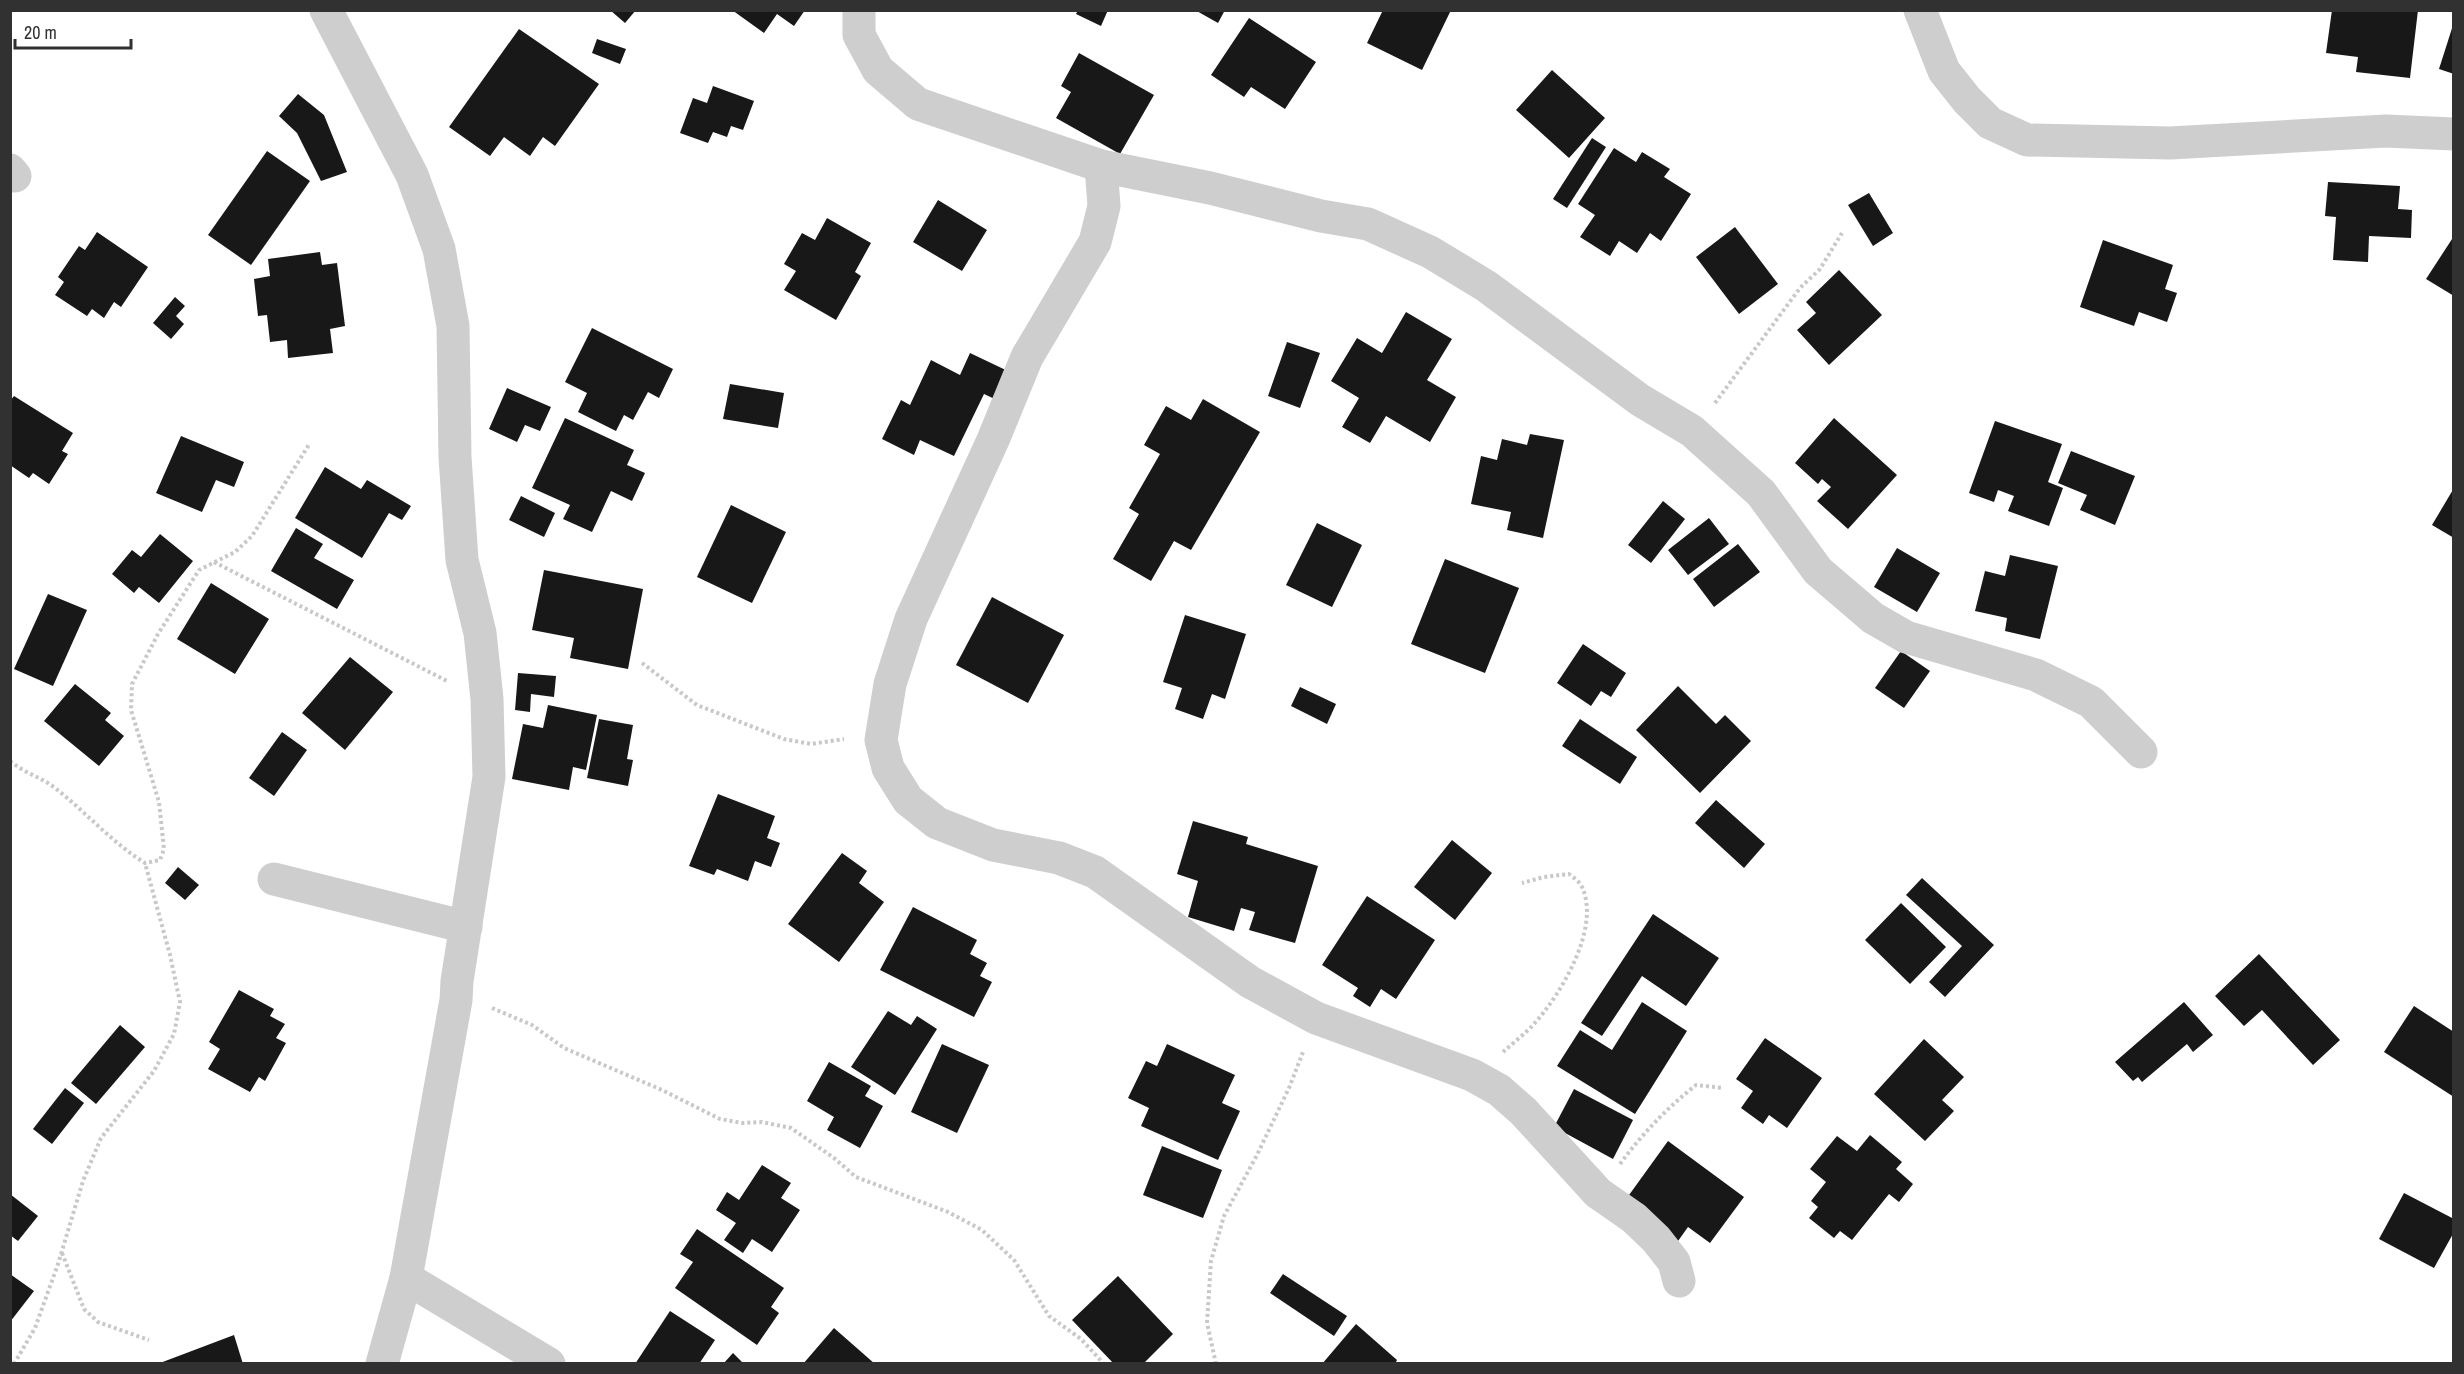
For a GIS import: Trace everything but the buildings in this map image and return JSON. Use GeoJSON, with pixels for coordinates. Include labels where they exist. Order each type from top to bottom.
{"type":"FeatureCollection","features":[{"type":"Feature","properties":{"kind":"street"},"geometry":{"type":"LineString","coordinates":[[326,10],[412,175],[439,249],[453,326],[455,458],[462,560],[480,633],[487,699],[489,777],[456,999],[406,1278],[382,1364]]}},
{"type":"Feature","properties":{"kind":"street"},"geometry":{"type":"LineString","coordinates":[[859,10],[859,35],[878,70],[918,104],[1101,166],[1210,188],[1321,216],[1368,224],[1430,252],[1486,286],[1640,400],[1692,432],[1761,493],[1818,571],[1873,618],[1906,637],[2045,680],[2091,702],[2141,752]]}},
{"type":"Feature","properties":{"kind":"street"},"geometry":{"type":"LineString","coordinates":[[1920,10],[1944,71],[1967,100],[1990,123],[2027,140],[2170,143],[2386,131],[2454,134]]}},
{"type":"Feature","properties":{"kind":"street"},"geometry":{"type":"LineString","coordinates":[[1101,166],[1104,206],[1095,242],[1027,357],[993,440],[911,619],[890,684],[881,740],[888,768],[908,800],[937,823],[993,845],[1059,858],[1095,872],[1250,982],[1316,1018],[1472,1076],[1498,1090],[1523,1112],[1598,1193],[1634,1218],[1656,1239],[1674,1262],[1679,1281]]}},
{"type":"Feature","properties":{"kind":"street"},"geometry":{"type":"LineString","coordinates":[[273,879],[373,906],[466,927]]}},
{"type":"Feature","properties":{"kind":"street"},"geometry":{"type":"LineString","coordinates":[[406,1278],[549,1364]]}},
{"type":"Feature","properties":{"kind":"path"},"geometry":{"type":"LineString","coordinates":[[1692,432],[1800,288],[1820,269],[1842,233]]}},
{"type":"Feature","properties":{"kind":"path"},"geometry":{"type":"LineString","coordinates":[[145,863],[160,860],[164,849],[159,802],[131,710],[132,684],[158,634],[199,570],[235,552],[252,536],[310,442]]}},
{"type":"Feature","properties":{"kind":"path"},"geometry":{"type":"LineString","coordinates":[[213,561],[461,688],[487,699]]}},
{"type":"Feature","properties":{"kind":"path"},"geometry":{"type":"LineString","coordinates":[[642,663],[697,705],[783,739],[811,744],[854,738],[881,740]]}},
{"type":"Feature","properties":{"kind":"path"},"geometry":{"type":"LineString","coordinates":[[10,761],[22,771],[52,786],[111,840],[145,863],[180,1002],[174,1034],[154,1071],[101,1138],[83,1181],[62,1252],[34,1328],[14,1364]]}},
{"type":"Feature","properties":{"kind":"path"},"geometry":{"type":"LineString","coordinates":[[1472,1076],[1534,1024],[1564,984],[1586,931],[1586,899],[1582,884],[1569,874],[1522,883]]}},
{"type":"Feature","properties":{"kind":"path"},"geometry":{"type":"LineString","coordinates":[[456,999],[497,1009],[532,1025],[564,1048],[662,1090],[720,1119],[742,1123],[762,1122],[790,1128],[834,1158],[856,1177],[948,1212],[982,1230],[1014,1260],[1049,1316],[1081,1339],[1104,1364]]}},
{"type":"Feature","properties":{"kind":"path"},"geometry":{"type":"LineString","coordinates":[[1216,1364],[1207,1323],[1211,1261],[1224,1216],[1257,1155],[1289,1088],[1316,1018]]}},
{"type":"Feature","properties":{"kind":"path"},"geometry":{"type":"LineString","coordinates":[[1598,1193],[1634,1144],[1672,1104],[1696,1085],[1723,1088]]}},
{"type":"Feature","properties":{"kind":"path"},"geometry":{"type":"LineString","coordinates":[[62,1252],[84,1309],[98,1322],[149,1340]]}}]}
